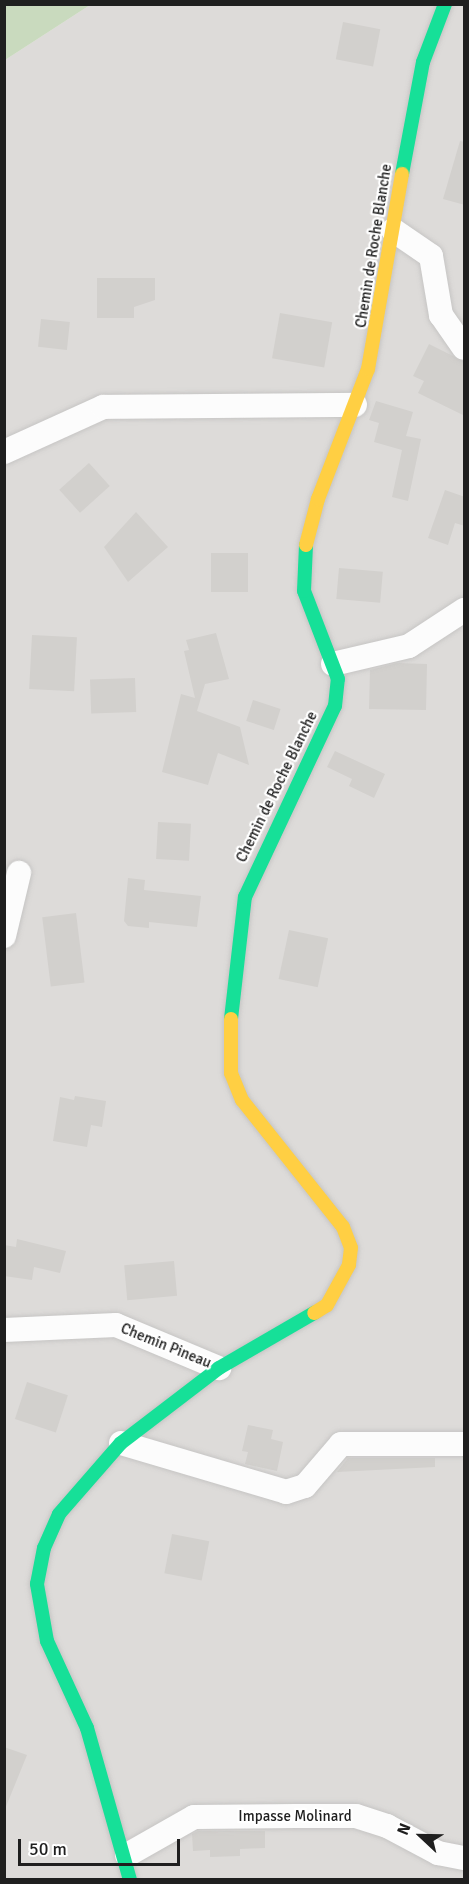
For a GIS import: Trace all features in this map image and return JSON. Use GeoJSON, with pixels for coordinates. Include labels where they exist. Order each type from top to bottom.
{"type":"FeatureCollection","features":[{"type":"Feature","properties":{"kind":"main road","name":"Chemin de Roche Blanche"},"geometry":{"type":"LineString","coordinates":[[130,1880],[126,1855],[87,1728],[46,1641],[38,1584],[45,1548],[59,1514],[121,1443],[219,1368],[327,1305],[349,1265],[351,1248],[343,1227],[242,1100],[231,1073],[228,1045],[245,897],[254,867],[335,706],[338,679],[304,591],[304,551],[318,499],[355,405],[382,310],[416,90],[445,4]]}},
{"type":"Feature","properties":{"kind":"street"},"geometry":{"type":"LineString","coordinates":[[393,230],[431,256],[441,315],[465,348]]}},
{"type":"Feature","properties":{"kind":"street"},"geometry":{"type":"LineString","coordinates":[[4,452],[103,407],[355,405]]}},
{"type":"Feature","properties":{"kind":"street"},"geometry":{"type":"LineString","coordinates":[[333,664],[409,646],[465,610]]}},
{"type":"Feature","properties":{"kind":"street"},"geometry":{"type":"LineString","coordinates":[[4,936],[19,873]]}},
{"type":"Feature","properties":{"kind":"street","name":"Chemin Pineau"},"geometry":{"type":"LineString","coordinates":[[4,1330],[116,1326],[219,1368]]}},
{"type":"Feature","properties":{"kind":"street"},"geometry":{"type":"LineString","coordinates":[[121,1443],[286,1492],[305,1486],[341,1444],[465,1444]]}},
{"type":"Feature","properties":{"kind":"street","name":"Impasse Molinard"},"geometry":{"type":"LineString","coordinates":[[126,1855],[194,1817],[356,1816],[387,1826],[438,1853],[465,1858]]}},
{"type":"Feature","properties":{"kind":"shaded area"},"geometry":{"type":"Polygon","coordinates":[[[90,5],[464,5],[464,1879],[5,1880],[5,60],[90,5]]]}},
{"type":"Feature","properties":{"kind":"green space"},"geometry":{"type":"Polygon","coordinates":[[[5,4],[90,4],[90,5],[5,60],[5,4]]]}},
{"type":"Feature","properties":{"kind":"building"},"geometry":{"type":"Polygon","coordinates":[[[343,22],[380,29],[373,67],[336,59],[343,22]]]}},
{"type":"Feature","properties":{"kind":"building"},"geometry":{"type":"Polygon","coordinates":[[[460,141],[465,142],[465,205],[443,199],[460,141]]]}},
{"type":"Feature","properties":{"kind":"building"},"geometry":{"type":"Polygon","coordinates":[[[97,278],[155,278],[155,300],[134,307],[134,318],[97,318],[97,278]]]}},
{"type":"Feature","properties":{"kind":"building"},"geometry":{"type":"Polygon","coordinates":[[[280,313],[332,322],[324,368],[272,358],[280,313]]]}},
{"type":"Feature","properties":{"kind":"building"},"geometry":{"type":"Polygon","coordinates":[[[41,319],[70,322],[67,350],[38,347],[41,319]]]}},
{"type":"Feature","properties":{"kind":"building"},"geometry":{"type":"Polygon","coordinates":[[[429,344],[465,362],[465,416],[418,393],[424,381],[413,376],[429,344]]]}},
{"type":"Feature","properties":{"kind":"building"},"geometry":{"type":"Polygon","coordinates":[[[376,401],[413,412],[406,436],[421,439],[408,501],[392,497],[402,450],[374,442],[379,423],[369,420],[376,401]]]}},
{"type":"Feature","properties":{"kind":"building"},"geometry":{"type":"Polygon","coordinates":[[[89,463],[110,486],[80,513],[59,490],[89,463]]]}},
{"type":"Feature","properties":{"kind":"building"},"geometry":{"type":"Polygon","coordinates":[[[445,490],[465,497],[465,526],[455,523],[448,545],[428,538],[445,490]]]}},
{"type":"Feature","properties":{"kind":"building"},"geometry":{"type":"Polygon","coordinates":[[[136,512],[168,547],[128,582],[104,547],[136,512]]]}},
{"type":"Feature","properties":{"kind":"building"},"geometry":{"type":"Polygon","coordinates":[[[211,553],[248,553],[248,592],[211,592],[211,553]]]}},
{"type":"Feature","properties":{"kind":"building"},"geometry":{"type":"Polygon","coordinates":[[[339,568],[383,572],[380,603],[336,599],[339,568]]]}},
{"type":"Feature","properties":{"kind":"building"},"geometry":{"type":"Polygon","coordinates":[[[216,633],[229,679],[205,684],[197,711],[240,727],[249,765],[218,753],[208,785],[162,772],[181,694],[195,698],[184,651],[189,650],[186,640],[216,633]]]}},
{"type":"Feature","properties":{"kind":"building"},"geometry":{"type":"Polygon","coordinates":[[[32,635],[77,637],[74,691],[29,689],[32,635]]]}},
{"type":"Feature","properties":{"kind":"building"},"geometry":{"type":"Polygon","coordinates":[[[397,663],[427,664],[426,710],[369,709],[370,670],[397,663]]]}},
{"type":"Feature","properties":{"kind":"building"},"geometry":{"type":"Polygon","coordinates":[[[135,678],[136,712],[91,714],[90,680],[135,678]]]}},
{"type":"Feature","properties":{"kind":"building"},"geometry":{"type":"Polygon","coordinates":[[[253,700],[281,709],[274,730],[246,721],[253,700]]]}},
{"type":"Feature","properties":{"kind":"building"},"geometry":{"type":"Polygon","coordinates":[[[335,751],[385,774],[374,798],[349,786],[352,779],[327,767],[335,751]]]}},
{"type":"Feature","properties":{"kind":"building"},"geometry":{"type":"Polygon","coordinates":[[[158,822],[191,824],[189,861],[156,859],[158,822]]]}},
{"type":"Feature","properties":{"kind":"building"},"geometry":{"type":"Polygon","coordinates":[[[128,878],[145,880],[144,890],[201,896],[197,927],[149,922],[149,928],[128,926],[124,921],[128,878]]]}},
{"type":"Feature","properties":{"kind":"building"},"geometry":{"type":"Polygon","coordinates":[[[76,913],[85,982],[51,987],[42,917],[76,913]]]}},
{"type":"Feature","properties":{"kind":"building"},"geometry":{"type":"Polygon","coordinates":[[[289,930],[328,938],[318,987],[279,979],[289,930]]]}},
{"type":"Feature","properties":{"kind":"building"},"geometry":{"type":"Polygon","coordinates":[[[75,1096],[106,1101],[102,1127],[91,1125],[87,1147],[53,1141],[60,1097],[74,1100],[75,1096]]]}},
{"type":"Feature","properties":{"kind":"building"},"geometry":{"type":"Polygon","coordinates":[[[17,1239],[66,1251],[60,1273],[34,1267],[32,1280],[4,1276],[4,1245],[16,1247],[17,1239]]]}},
{"type":"Feature","properties":{"kind":"building"},"geometry":{"type":"Polygon","coordinates":[[[174,1261],[177,1296],[127,1300],[124,1265],[174,1261]]]}},
{"type":"Feature","properties":{"kind":"building"},"geometry":{"type":"Polygon","coordinates":[[[27,1382],[68,1395],[56,1432],[15,1419],[27,1382]]]}},
{"type":"Feature","properties":{"kind":"building"},"geometry":{"type":"Polygon","coordinates":[[[248,1425],[273,1430],[271,1439],[283,1442],[277,1471],[245,1464],[248,1452],[242,1451],[248,1425]]]}},
{"type":"Feature","properties":{"kind":"building"},"geometry":{"type":"Polygon","coordinates":[[[348,1458],[435,1458],[435,1467],[337,1472],[348,1458]]]}},
{"type":"Feature","properties":{"kind":"building"},"geometry":{"type":"Polygon","coordinates":[[[172,1534],[209,1541],[202,1581],[164,1573],[172,1534]]]}},
{"type":"Feature","properties":{"kind":"building"},"geometry":{"type":"Polygon","coordinates":[[[4,1747],[27,1755],[5,1809],[4,1809],[4,1747]]]}},
{"type":"Feature","properties":{"kind":"building"},"geometry":{"type":"Polygon","coordinates":[[[198,1831],[265,1831],[265,1848],[240,1849],[240,1856],[210,1857],[210,1850],[193,1851],[192,1834],[198,1831]]]}},
{"type":"Feature","properties":{"kind":"traffic: fast"},"geometry":{"type":"LineString","coordinates":[[402,174],[423,62],[445,4]]}},
{"type":"Feature","properties":{"kind":"traffic: fast"},"geometry":{"type":"LineString","coordinates":[[231,1019],[245,897],[335,706],[338,679],[304,591],[306,545]]}},
{"type":"Feature","properties":{"kind":"traffic: fast"},"geometry":{"type":"LineString","coordinates":[[130,1880],[87,1728],[47,1641],[37,1584],[44,1548],[59,1514],[121,1443],[219,1368],[314,1313]]}},
{"type":"Feature","properties":{"kind":"traffic: slow"},"geometry":{"type":"LineString","coordinates":[[306,545],[318,499],[368,369],[402,174]]}},
{"type":"Feature","properties":{"kind":"traffic: slow"},"geometry":{"type":"LineString","coordinates":[[231,1019],[231,1073],[242,1100],[343,1227],[351,1248],[349,1265],[327,1305],[314,1313]]}}]}
